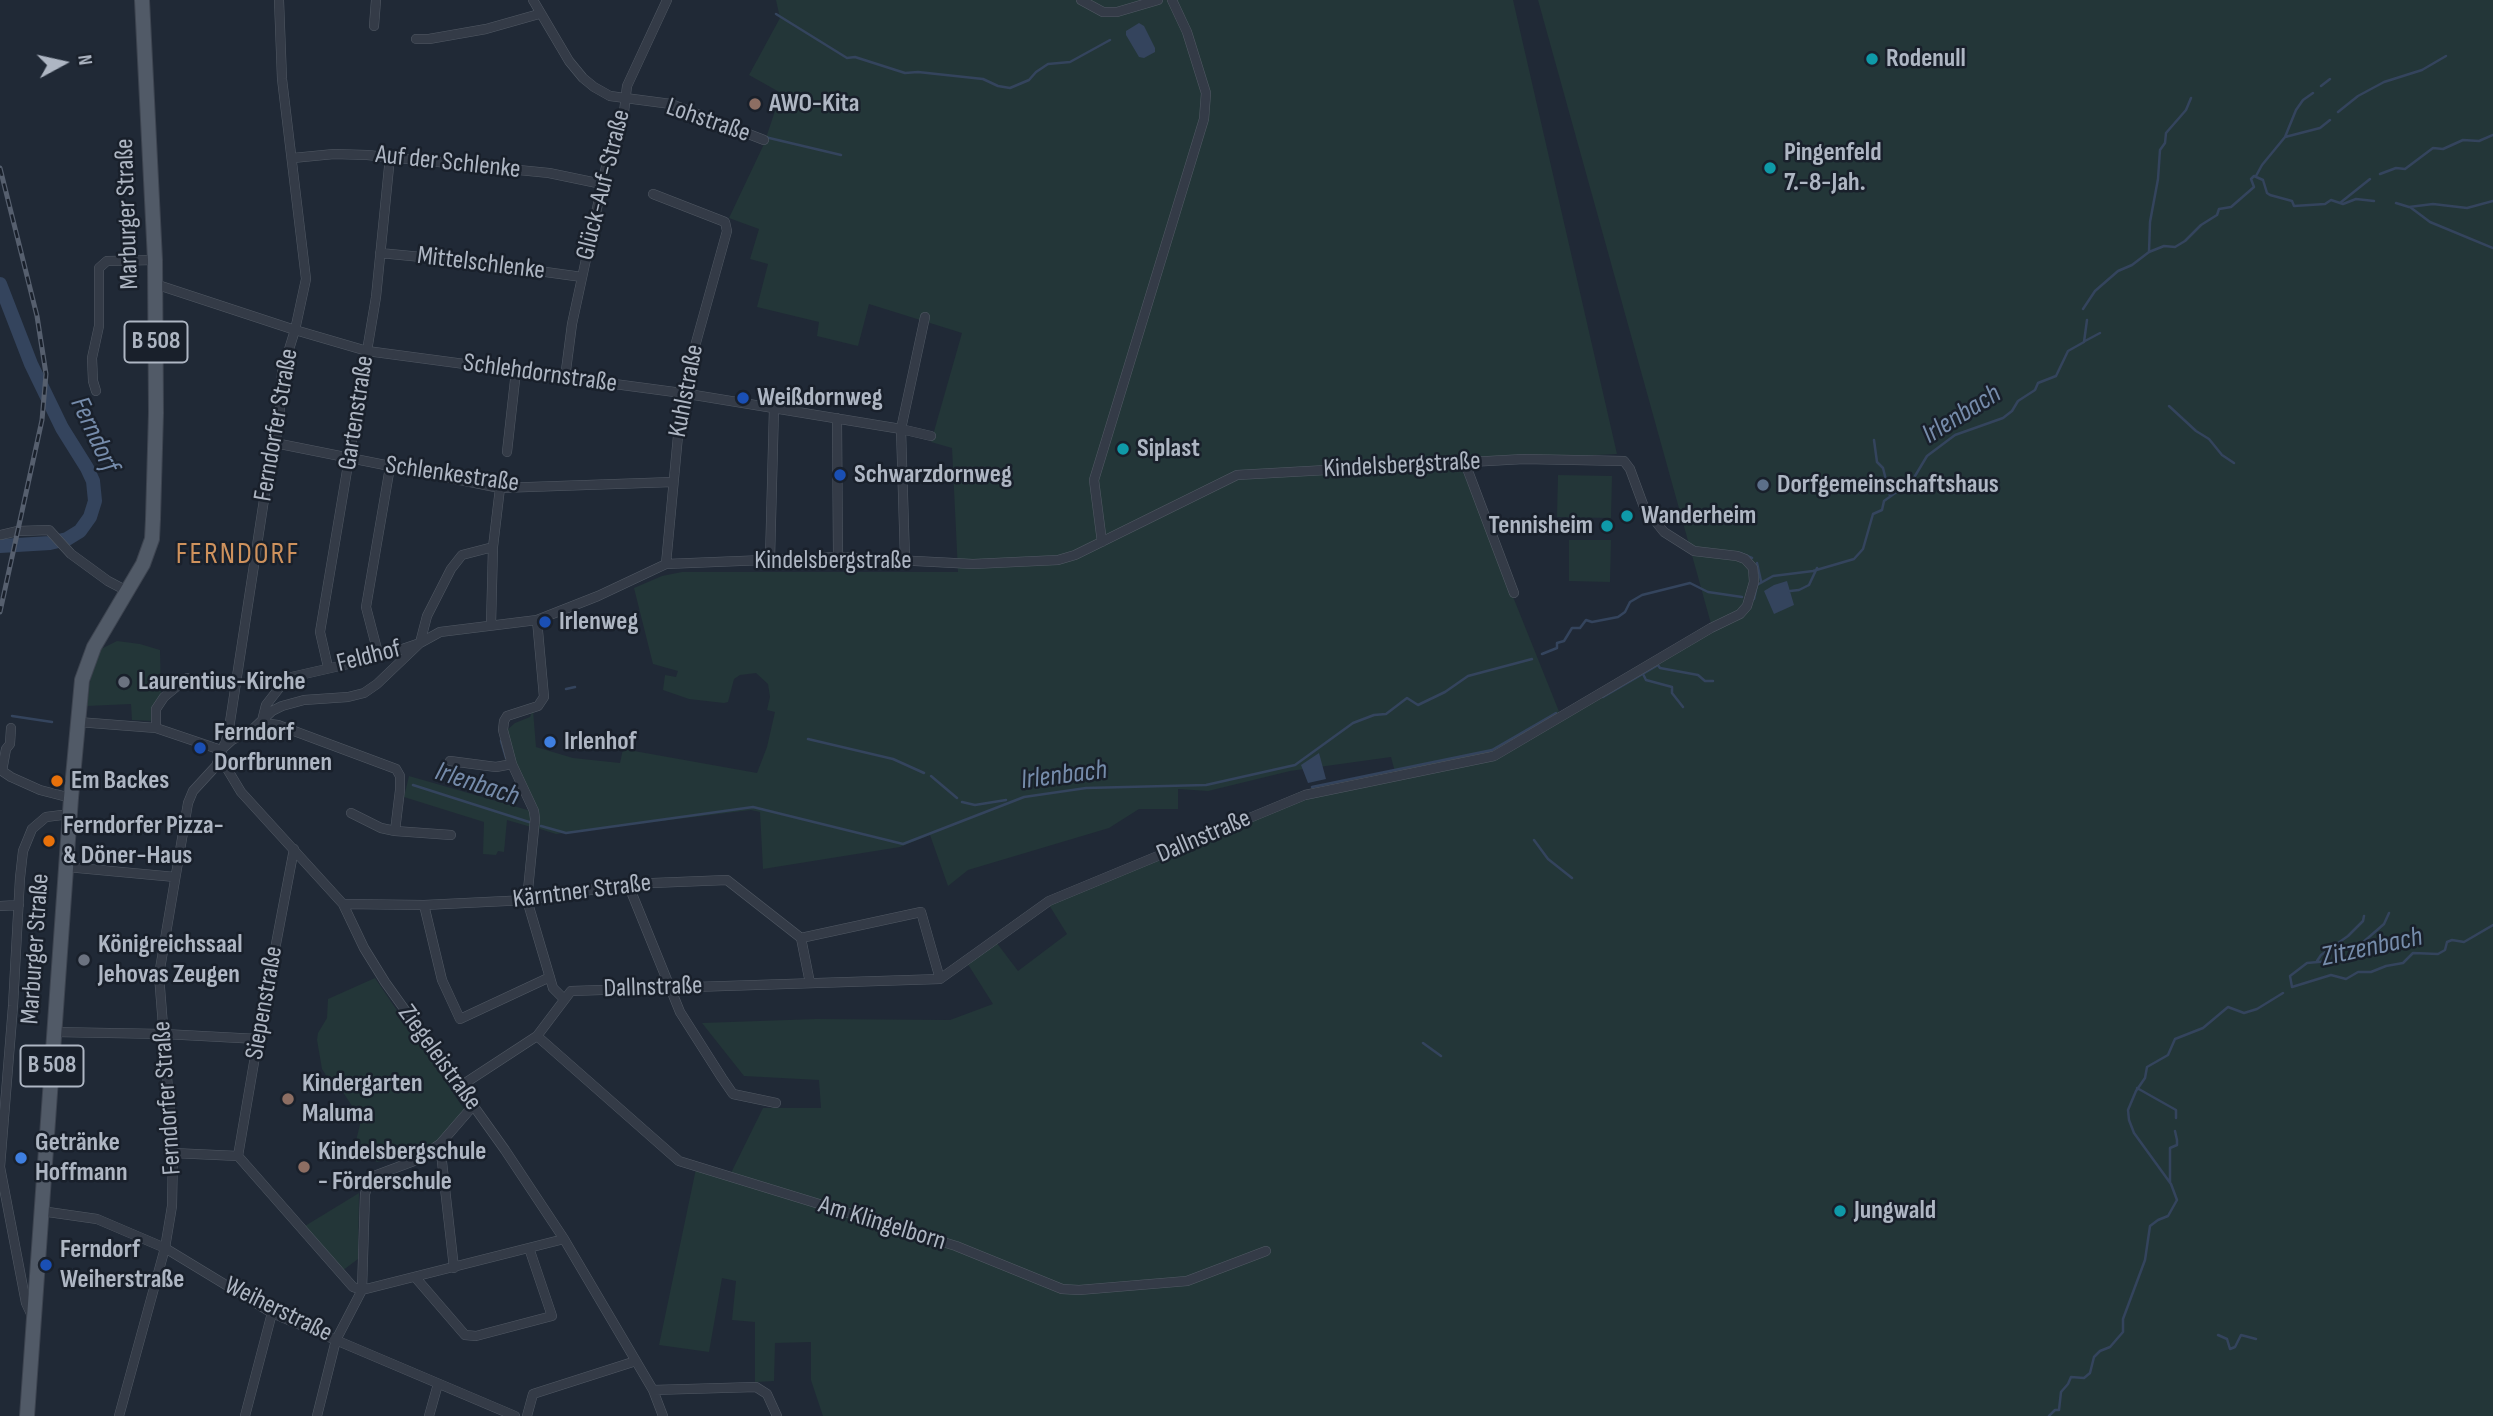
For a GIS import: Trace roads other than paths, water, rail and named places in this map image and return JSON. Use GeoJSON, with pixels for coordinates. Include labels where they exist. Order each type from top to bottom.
{"type":"FeatureCollection","features":[{"type":"Feature","properties":{"kind":"main road","name":"Marburger Straße"},"geometry":{"type":"LineString","coordinates":[[27,1416],[71,798],[82,680],[87,663],[143,564],[152,539],[156,440],[155,260],[142,0]]}},
{"type":"Feature","properties":{"kind":"street","name":"Ferndorfer Straße"},"geometry":{"type":"LineString","coordinates":[[120,1416],[164,1248],[172,1206],[173,1153],[159,975],[175,877],[188,803],[193,791],[216,766],[228,735],[265,494],[279,424],[282,372],[306,279],[282,79],[279,0]]}},
{"type":"Feature","properties":{"kind":"street"},"geometry":{"type":"LineString","coordinates":[[374,26],[376,0]]}},
{"type":"Feature","properties":{"kind":"street","name":"Lohstraße"},"geometry":{"type":"LineString","coordinates":[[533,0],[569,61],[583,78],[610,96],[671,104],[764,140]]}},
{"type":"Feature","properties":{"kind":"street","name":"Glück-Auf-Straße"},"geometry":{"type":"LineString","coordinates":[[565,378],[582,277],[612,139],[624,112],[627,86],[667,0]]}},
{"type":"Feature","properties":{"kind":"street"},"geometry":{"type":"LineString","coordinates":[[1082,0],[1104,12],[1117,12],[1158,0]]}},
{"type":"Feature","properties":{"kind":"street"},"geometry":{"type":"LineString","coordinates":[[1102,542],[1094,480],[1204,118],[1206,93],[1187,32],[1172,0]]}},
{"type":"Feature","properties":{"kind":"street"},"geometry":{"type":"LineString","coordinates":[[416,38],[429,39],[486,29],[539,14]]}},
{"type":"Feature","properties":{"kind":"street","name":"Auf der Schlenke"},"geometry":{"type":"LineString","coordinates":[[293,158],[334,154],[390,157],[549,173],[602,184]]}},
{"type":"Feature","properties":{"kind":"street","name":"Gartenstraße"},"geometry":{"type":"LineString","coordinates":[[328,667],[320,632],[376,297],[390,157]]}},
{"type":"Feature","properties":{"kind":"street","name":"Kuhlstraße"},"geometry":{"type":"LineString","coordinates":[[653,194],[726,222],[727,231],[682,393],[666,564]]}},
{"type":"Feature","properties":{"kind":"street","name":"Mittelschlenke"},"geometry":{"type":"LineString","coordinates":[[380,253],[582,277]]}},
{"type":"Feature","properties":{"kind":"street"},"geometry":{"type":"LineString","coordinates":[[96,391],[92,358],[99,326],[99,268],[107,261],[155,260]]}},
{"type":"Feature","properties":{"kind":"street","name":"Schlehdornstraße"},"geometry":{"type":"LineString","coordinates":[[155,284],[367,351],[682,393],[931,436]]}},
{"type":"Feature","properties":{"kind":"street"},"geometry":{"type":"LineString","coordinates":[[905,560],[901,429],[925,317]]}},
{"type":"Feature","properties":{"kind":"street"},"geometry":{"type":"LineString","coordinates":[[507,452],[516,371]]}},
{"type":"Feature","properties":{"kind":"street"},"geometry":{"type":"LineString","coordinates":[[770,559],[774,408]]}},
{"type":"Feature","properties":{"kind":"street"},"geometry":{"type":"LineString","coordinates":[[836,418],[838,557]]}},
{"type":"Feature","properties":{"kind":"street","name":"Schlenkestraße"},"geometry":{"type":"LineString","coordinates":[[275,443],[500,488],[673,482]]}},
{"type":"Feature","properties":{"kind":"street","name":"Kindelsbergstraße"},"geometry":{"type":"LineString","coordinates":[[222,750],[232,740],[262,723],[272,711],[282,706],[304,700],[348,697],[364,692],[420,643],[440,632],[537,620],[598,596],[666,564],[838,557],[973,564],[1058,560],[1075,555],[1237,475],[1524,459],[1624,461]]}},
{"type":"Feature","properties":{"kind":"street","name":"Dallnstraße"},"geometry":{"type":"LineString","coordinates":[[564,999],[571,991],[940,979],[1049,901],[1305,795],[1494,756],[1711,628],[1740,614],[1747,606],[1754,582],[1751,562],[1737,556],[1695,551],[1664,532],[1644,507],[1630,469],[1624,461]]}},
{"type":"Feature","properties":{"kind":"street"},"geometry":{"type":"LineString","coordinates":[[1465,463],[1514,593]]}},
{"type":"Feature","properties":{"kind":"street"},"geometry":{"type":"LineString","coordinates":[[379,657],[366,607],[390,467]]}},
{"type":"Feature","properties":{"kind":"street"},"geometry":{"type":"LineString","coordinates":[[491,625],[493,547],[500,488]]}},
{"type":"Feature","properties":{"kind":"street"},"geometry":{"type":"LineString","coordinates":[[0,535],[18,531],[49,530],[71,554],[108,581],[127,591]]}},
{"type":"Feature","properties":{"kind":"street"},"geometry":{"type":"LineString","coordinates":[[420,643],[427,616],[451,569],[462,555],[493,547]]}},
{"type":"Feature","properties":{"kind":"street"},"geometry":{"type":"LineString","coordinates":[[459,1087],[537,1036],[564,999],[553,988],[527,900],[534,811],[512,764],[503,730],[507,716],[538,706],[544,697],[537,620]]}},
{"type":"Feature","properties":{"kind":"street","name":"Feldhof"},"geometry":{"type":"LineString","coordinates":[[262,723],[266,705],[288,678],[379,657],[420,643]]}},
{"type":"Feature","properties":{"kind":"street"},"geometry":{"type":"LineString","coordinates":[[156,728],[156,709],[164,697],[187,678]]}},
{"type":"Feature","properties":{"kind":"street"},"geometry":{"type":"LineString","coordinates":[[78,722],[156,728],[222,750]]}},
{"type":"Feature","properties":{"kind":"street"},"geometry":{"type":"LineString","coordinates":[[262,723],[278,725],[396,769],[400,776],[400,790],[395,831]]}},
{"type":"Feature","properties":{"kind":"street"},"geometry":{"type":"LineString","coordinates":[[11,728],[10,744],[6,749],[2,771],[11,778],[40,790],[71,798]]}},
{"type":"Feature","properties":{"kind":"street","name":"Ziegeleistraße"},"geometry":{"type":"LineString","coordinates":[[222,750],[223,762],[241,792],[343,904],[384,982],[474,1106],[564,1239],[653,1390],[663,1416]]}},
{"type":"Feature","properties":{"kind":"street"},"geometry":{"type":"LineString","coordinates":[[450,761],[496,767],[512,764]]}},
{"type":"Feature","properties":{"kind":"street"},"geometry":{"type":"LineString","coordinates":[[351,813],[381,828],[452,835]]}},
{"type":"Feature","properties":{"kind":"street"},"geometry":{"type":"LineString","coordinates":[[33,1317],[26,1303],[0,1167],[19,905],[23,851],[28,837],[38,822],[46,817],[70,814]]}},
{"type":"Feature","properties":{"kind":"street","name":"Siepenstraße"},"geometry":{"type":"LineString","coordinates":[[238,1156],[294,849]]}},
{"type":"Feature","properties":{"kind":"street"},"geometry":{"type":"LineString","coordinates":[[67,867],[175,877]]}},
{"type":"Feature","properties":{"kind":"street","name":"Kärntner Straße"},"geometry":{"type":"LineString","coordinates":[[343,904],[424,905],[527,900],[628,884],[727,880],[801,938]]}},
{"type":"Feature","properties":{"kind":"street"},"geometry":{"type":"LineString","coordinates":[[628,884],[668,988],[680,1012],[733,1094],[776,1103]]}},
{"type":"Feature","properties":{"kind":"street"},"geometry":{"type":"LineString","coordinates":[[0,906],[19,905]]}},
{"type":"Feature","properties":{"kind":"street"},"geometry":{"type":"LineString","coordinates":[[424,905],[442,980],[460,1019],[550,977]]}},
{"type":"Feature","properties":{"kind":"street"},"geometry":{"type":"LineString","coordinates":[[810,983],[801,938],[921,912],[940,979]]}},
{"type":"Feature","properties":{"kind":"street"},"geometry":{"type":"LineString","coordinates":[[54,1032],[258,1039]]}},
{"type":"Feature","properties":{"kind":"street","name":"Am Klingelborn"},"geometry":{"type":"LineString","coordinates":[[537,1036],[679,1161],[956,1246],[1062,1289],[1187,1281],[1266,1251]]}},
{"type":"Feature","properties":{"kind":"street"},"geometry":{"type":"LineString","coordinates":[[317,1416],[336,1340],[362,1290],[365,1194],[368,1184],[374,1176],[414,1161],[440,1144],[474,1106]]}},
{"type":"Feature","properties":{"kind":"street"},"geometry":{"type":"LineString","coordinates":[[440,1144],[454,1268]]}},
{"type":"Feature","properties":{"kind":"street"},"geometry":{"type":"LineString","coordinates":[[173,1153],[238,1156],[353,1287],[362,1290],[564,1239]]}},
{"type":"Feature","properties":{"kind":"street","name":"Weiherstraße"},"geometry":{"type":"LineString","coordinates":[[41,1211],[97,1219],[164,1248],[272,1313],[514,1416]]}},
{"type":"Feature","properties":{"kind":"street"},"geometry":{"type":"LineString","coordinates":[[415,1277],[465,1335],[476,1336],[552,1316],[530,1248]]}},
{"type":"Feature","properties":{"kind":"street"},"geometry":{"type":"LineString","coordinates":[[245,1416],[272,1313]]}},
{"type":"Feature","properties":{"kind":"street"},"geometry":{"type":"LineString","coordinates":[[527,1416],[533,1394],[636,1361]]}},
{"type":"Feature","properties":{"kind":"street"},"geometry":{"type":"LineString","coordinates":[[429,1416],[438,1384]]}},
{"type":"Feature","properties":{"kind":"street"},"geometry":{"type":"LineString","coordinates":[[653,1390],[756,1387],[767,1394],[777,1416]]}},
{"type":"Feature","properties":{"kind":"water"},"geometry":{"type":"Polygon","coordinates":[[[1139,23],[1144,26],[1155,48],[1155,52],[1144,58],[1139,57],[1126,35],[1126,31],[1139,23]]]}},
{"type":"Feature","properties":{"kind":"water"},"geometry":{"type":"Polygon","coordinates":[[[1787,581],[1794,605],[1774,614],[1764,591],[1787,581]]]}},
{"type":"Feature","properties":{"kind":"water"},"geometry":{"type":"Polygon","coordinates":[[[1319,753],[1326,779],[1308,783],[1301,765],[1319,753]]]}},
{"type":"Feature","properties":{"kind":"waterway"},"geometry":{"type":"LineString","coordinates":[[776,14],[847,58],[855,57],[905,73],[983,79],[1010,88],[1029,80],[1048,64],[1070,62],[1110,40]]}},
{"type":"Feature","properties":{"kind":"waterway"},"geometry":{"type":"LineString","coordinates":[[2338,112],[2358,96],[2384,82],[2422,70],[2446,56]]}},
{"type":"Feature","properties":{"kind":"waterway"},"geometry":{"type":"LineString","coordinates":[[2321,86],[2330,79]]}},
{"type":"Feature","properties":{"kind":"waterway"},"geometry":{"type":"LineString","coordinates":[[2256,176],[2285,137],[2296,110],[2303,100],[2313,93]]}},
{"type":"Feature","properties":{"kind":"waterway"},"geometry":{"type":"LineString","coordinates":[[2149,252],[2150,222],[2160,150],[2165,143],[2166,133],[2186,110],[2191,98]]}},
{"type":"Feature","properties":{"kind":"waterway"},"geometry":{"type":"LineString","coordinates":[[2285,137],[2320,128],[2330,120]]}},
{"type":"Feature","properties":{"kind":"waterway"},"geometry":{"type":"LineString","coordinates":[[2380,174],[2396,168],[2405,169],[2433,148],[2443,149],[2463,140],[2479,141],[2493,135]]}},
{"type":"Feature","properties":{"kind":"waterway"},"geometry":{"type":"LineString","coordinates":[[765,137],[841,155]]}},
{"type":"Feature","properties":{"kind":"waterway","name":"Irlenbach"},"geometry":{"type":"LineString","coordinates":[[2083,309],[2095,291],[2118,271],[2132,265],[2149,252],[2164,246],[2175,247],[2217,215],[2219,209],[2231,207],[2254,187],[2251,179],[2254,176],[2263,180],[2267,193],[2292,201],[2294,206],[2325,204],[2331,200],[2343,204],[2356,199],[2374,201]]}},
{"type":"Feature","properties":{"kind":"waterway"},"geometry":{"type":"LineString","coordinates":[[2340,203],[2370,179]]}},
{"type":"Feature","properties":{"kind":"waterway","name":"Irlenbach"},"geometry":{"type":"LineString","coordinates":[[2396,203],[2409,207],[2433,204],[2467,208],[2493,201]]}},
{"type":"Feature","properties":{"kind":"waterway"},"geometry":{"type":"LineString","coordinates":[[2410,207],[2430,222],[2493,248]]}},
{"type":"Feature","properties":{"kind":"waterway","name":"Ferndorf"},"geometry":{"type":"LineString","coordinates":[[0,284],[31,364],[62,428],[93,481],[95,501],[90,517],[80,531],[67,539],[50,543],[0,546]]}},
{"type":"Feature","properties":{"kind":"waterway","name":"Irlenbach"},"geometry":{"type":"LineString","coordinates":[[1754,599],[1757,585],[1773,576],[1813,571],[1854,559],[1863,549],[1873,514],[1882,510],[1884,501],[1912,481],[1927,456],[1955,435],[2003,418],[2012,411],[2018,401],[2035,390],[2038,383],[2056,376],[2068,351],[2084,342],[2087,320]]}},
{"type":"Feature","properties":{"kind":"waterway"},"geometry":{"type":"LineString","coordinates":[[2085,341],[2100,333]]}},
{"type":"Feature","properties":{"kind":"waterway"},"geometry":{"type":"LineString","coordinates":[[2169,406],[2234,463]]}},
{"type":"Feature","properties":{"kind":"waterway"},"geometry":{"type":"LineString","coordinates":[[1874,440],[1877,462],[1883,468],[1890,496]]}},
{"type":"Feature","properties":{"kind":"waterway"},"geometry":{"type":"LineString","coordinates":[[1740,553],[1752,558]]}},
{"type":"Feature","properties":{"kind":"waterway"},"geometry":{"type":"LineString","coordinates":[[1757,563],[1761,581]]}},
{"type":"Feature","properties":{"kind":"waterway"},"geometry":{"type":"LineString","coordinates":[[1790,591],[1809,585],[1817,568]]}},
{"type":"Feature","properties":{"kind":"waterway","name":"Irlenbach"},"geometry":{"type":"LineString","coordinates":[[1542,654],[1557,648],[1557,643],[1564,641],[1572,628],[1580,628],[1586,620],[1592,622],[1618,617],[1625,612],[1630,602],[1642,595],[1690,583],[1708,592],[1742,597]]}},
{"type":"Feature","properties":{"kind":"waterway","name":"Irlenbach"},"geometry":{"type":"LineString","coordinates":[[541,826],[566,833],[753,807],[903,844],[1024,797],[1086,788],[1206,785],[1295,765],[1353,723],[1374,715],[1386,714],[1407,698],[1418,705],[1445,692],[1468,676],[1532,659]]}},
{"type":"Feature","properties":{"kind":"waterway"},"geometry":{"type":"LineString","coordinates":[[1603,697],[1658,665],[1660,668],[1698,675],[1705,681],[1713,681]]}},
{"type":"Feature","properties":{"kind":"waterway"},"geometry":{"type":"LineString","coordinates":[[1643,674],[1646,680],[1672,687],[1672,693],[1683,707]]}},
{"type":"Feature","properties":{"kind":"waterway"},"geometry":{"type":"LineString","coordinates":[[566,689],[575,687]]}},
{"type":"Feature","properties":{"kind":"waterway"},"geometry":{"type":"LineString","coordinates":[[1312,787],[1492,750],[1556,713]]}},
{"type":"Feature","properties":{"kind":"waterway","name":"Irlenbach"},"geometry":{"type":"LineString","coordinates":[[12,716],[52,722]]}},
{"type":"Feature","properties":{"kind":"waterway"},"geometry":{"type":"LineString","coordinates":[[808,739],[893,759],[924,773]]}},
{"type":"Feature","properties":{"kind":"waterway"},"geometry":{"type":"LineString","coordinates":[[501,741],[506,758]]}},
{"type":"Feature","properties":{"kind":"waterway"},"geometry":{"type":"LineString","coordinates":[[931,776],[957,798]]}},
{"type":"Feature","properties":{"kind":"waterway","name":"Irlenbach"},"geometry":{"type":"LineString","coordinates":[[413,785],[529,822]]}},
{"type":"Feature","properties":{"kind":"waterway"},"geometry":{"type":"LineString","coordinates":[[962,802],[975,805],[1006,800]]}},
{"type":"Feature","properties":{"kind":"waterway"},"geometry":{"type":"LineString","coordinates":[[1534,840],[1548,859],[1572,878]]}},
{"type":"Feature","properties":{"kind":"waterway","name":"Zitzenbach"},"geometry":{"type":"LineString","coordinates":[[2389,913],[2384,924],[2361,944],[2358,953],[2340,960],[2307,963],[2290,976],[2292,987],[2331,975],[2346,979],[2358,972],[2371,972],[2403,963],[2413,953],[2438,954],[2445,950],[2447,942],[2464,942],[2493,925]]}},
{"type":"Feature","properties":{"kind":"waterway"},"geometry":{"type":"LineString","coordinates":[[2317,961],[2321,955],[2348,936],[2363,921],[2364,916]]}},
{"type":"Feature","properties":{"kind":"waterway","name":"Zitzenbach"},"geometry":{"type":"LineString","coordinates":[[2049,1416],[2059,1410],[2061,1392],[2071,1377],[2084,1378],[2090,1373],[2094,1357],[2110,1347],[2123,1332],[2123,1319],[2145,1260],[2150,1226],[2168,1216],[2177,1200],[2171,1184],[2134,1133],[2129,1120],[2128,1110],[2145,1078],[2147,1067],[2168,1055],[2175,1039],[2203,1028],[2228,1007],[2244,1013],[2257,1009],[2283,993]]}},
{"type":"Feature","properties":{"kind":"waterway"},"geometry":{"type":"LineString","coordinates":[[1423,1043],[1441,1056]]}},
{"type":"Feature","properties":{"kind":"waterway"},"geometry":{"type":"LineString","coordinates":[[2137,1088],[2176,1110],[2176,1118]]}},
{"type":"Feature","properties":{"kind":"waterway"},"geometry":{"type":"LineString","coordinates":[[2170,1182],[2170,1148],[2177,1145],[2175,1131]]}},
{"type":"Feature","properties":{"kind":"waterway"},"geometry":{"type":"LineString","coordinates":[[2218,1335],[2227,1339],[2230,1349],[2235,1347],[2241,1335],[2256,1339]]}},
{"type":"Feature","properties":{"kind":"railway"},"geometry":{"type":"LineString","coordinates":[[0,168],[37,316],[46,374],[42,420],[0,612]]}},
{"type":"Feature","properties":{"kind":"place","name":"Rodenull"},"geometry":{"type":"Point","coordinates":[1872,59]}},
{"type":"Feature","properties":{"kind":"place","name":"AWO-Kita"},"geometry":{"type":"Point","coordinates":[755,104]}},
{"type":"Feature","properties":{"kind":"place","name":"Pingenfeld 7.-8-Jah."},"geometry":{"type":"Point","coordinates":[1770,168]}},
{"type":"Feature","properties":{"kind":"place","name":"Weißdornweg"},"geometry":{"type":"Point","coordinates":[743,398]}},
{"type":"Feature","properties":{"kind":"place","name":"Siplast"},"geometry":{"type":"Point","coordinates":[1123,449]}},
{"type":"Feature","properties":{"kind":"place","name":"Schwarzdornweg"},"geometry":{"type":"Point","coordinates":[840,475]}},
{"type":"Feature","properties":{"kind":"place","name":"Dorfgemeinschaftshaus"},"geometry":{"type":"Point","coordinates":[1763,485]}},
{"type":"Feature","properties":{"kind":"place","name":"Wanderheim"},"geometry":{"type":"Point","coordinates":[1627,516]}},
{"type":"Feature","properties":{"kind":"place","name":"Tennisheim"},"geometry":{"type":"Point","coordinates":[1607,526]}},
{"type":"Feature","properties":{"kind":"place","name":"Irlenweg"},"geometry":{"type":"Point","coordinates":[545,622]}},
{"type":"Feature","properties":{"kind":"place","name":"Laurentius-Kirche"},"geometry":{"type":"Point","coordinates":[124,682]}},
{"type":"Feature","properties":{"kind":"place","name":"Irlenhof"},"geometry":{"type":"Point","coordinates":[550,742]}},
{"type":"Feature","properties":{"kind":"place","name":"Ferndorf Dorfbrunnen"},"geometry":{"type":"Point","coordinates":[200,748]}},
{"type":"Feature","properties":{"kind":"place","name":"Em Backes"},"geometry":{"type":"Point","coordinates":[57,781]}},
{"type":"Feature","properties":{"kind":"place","name":"Ferndorfer Pizza- & Döner-Haus"},"geometry":{"type":"Point","coordinates":[49,841]}},
{"type":"Feature","properties":{"kind":"place","name":"Königreichssaal Jehovas Zeugen"},"geometry":{"type":"Point","coordinates":[84,960]}},
{"type":"Feature","properties":{"kind":"place","name":"Kindergarten Maluma"},"geometry":{"type":"Point","coordinates":[288,1099]}},
{"type":"Feature","properties":{"kind":"place","name":"Getränke Hoffmann"},"geometry":{"type":"Point","coordinates":[21,1158]}},
{"type":"Feature","properties":{"kind":"place","name":"Kindelsbergschule - Förderschule"},"geometry":{"type":"Point","coordinates":[304,1167]}},
{"type":"Feature","properties":{"kind":"place","name":"Jungwald"},"geometry":{"type":"Point","coordinates":[1840,1211]}},
{"type":"Feature","properties":{"kind":"place","name":"Ferndorf Weiherstraße"},"geometry":{"type":"Point","coordinates":[46,1265]}},
{"type":"Feature","properties":{"kind":"district","name":"FERNDORF"},"geometry":{"type":"Point","coordinates":[238,555]}}]}
